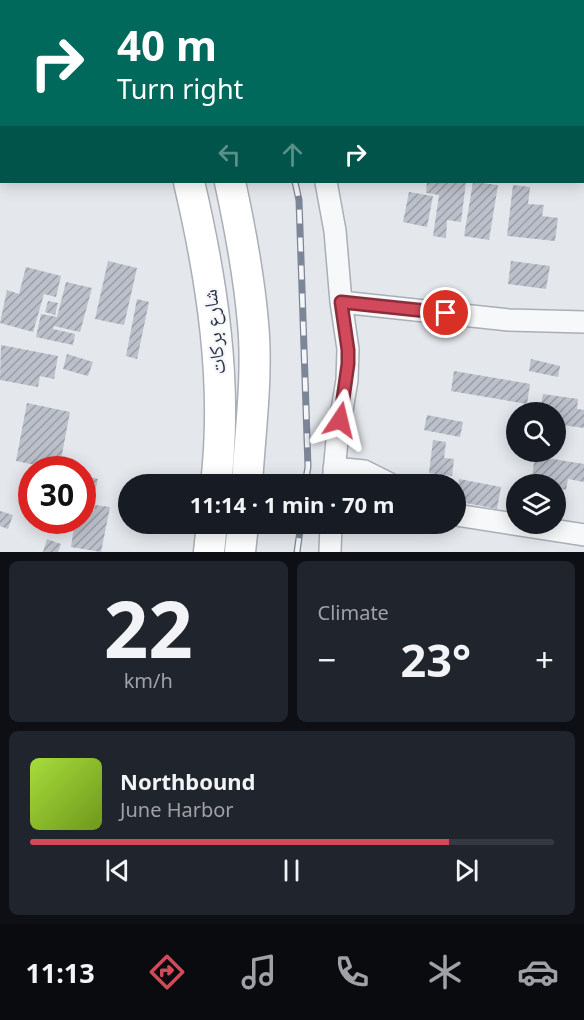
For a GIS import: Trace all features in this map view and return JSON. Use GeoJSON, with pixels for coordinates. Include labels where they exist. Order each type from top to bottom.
{"type":"FeatureCollection","features":[{"type":"Feature","properties":{"kind":"main road","name":"شارع بركات"},"geometry":{"type":"LineString","coordinates":[[189,183],[215,321],[220,403],[220,455],[217,474]]}},
{"type":"Feature","properties":{"kind":"main road","name":"شارع بركات"},"geometry":{"type":"LineString","coordinates":[[230,183],[253,324],[254,382],[248,474]]}},
{"type":"Feature","properties":{"kind":"main road"},"geometry":{"type":"LineString","coordinates":[[209,552],[211,534]]}},
{"type":"Feature","properties":{"kind":"main road"},"geometry":{"type":"LineString","coordinates":[[240,552],[242,534]]}},
{"type":"Feature","properties":{"kind":"street"},"geometry":{"type":"LineString","coordinates":[[326,183],[335,231],[348,350],[334,474]]}},
{"type":"Feature","properties":{"kind":"street"},"geometry":{"type":"LineString","coordinates":[[341,302],[509,320],[584,322]]}},
{"type":"Feature","properties":{"kind":"street"},"geometry":{"type":"LineString","coordinates":[[346,474],[364,471],[370,474]]}},
{"type":"Feature","properties":{"kind":"street"},"geometry":{"type":"LineString","coordinates":[[466,517],[584,535]]}},
{"type":"Feature","properties":{"kind":"street"},"geometry":{"type":"LineString","coordinates":[[330,552],[331,534]]}},
{"type":"Feature","properties":{"kind":"building"},"geometry":{"type":"Polygon","coordinates":[[[427,183],[466,183],[461,222],[447,220],[446,238],[433,236],[439,195],[426,193],[427,183]]]}},
{"type":"Feature","properties":{"kind":"building"},"geometry":{"type":"Polygon","coordinates":[[[473,183],[498,185],[489,240],[464,236],[473,183]]]}},
{"type":"Feature","properties":{"kind":"building"},"geometry":{"type":"Polygon","coordinates":[[[513,185],[530,187],[528,204],[544,205],[542,216],[558,218],[555,241],[507,236],[513,185]]]}},
{"type":"Feature","properties":{"kind":"building"},"geometry":{"type":"Polygon","coordinates":[[[409,192],[433,196],[427,227],[403,222],[409,192]]]}},
{"type":"Feature","properties":{"kind":"building"},"geometry":{"type":"Polygon","coordinates":[[[108,261],[137,268],[124,325],[95,319],[108,261]]]}},
{"type":"Feature","properties":{"kind":"building"},"geometry":{"type":"Polygon","coordinates":[[[511,261],[550,266],[546,289],[508,284],[511,261]]]}},
{"type":"Feature","properties":{"kind":"building"},"geometry":{"type":"Polygon","coordinates":[[[26,267],[61,276],[56,297],[44,294],[33,332],[0,323],[7,290],[19,294],[26,267]]]}},
{"type":"Feature","properties":{"kind":"building"},"geometry":{"type":"Polygon","coordinates":[[[66,282],[92,288],[80,332],[54,326],[53,329],[75,334],[73,345],[36,337],[41,314],[57,317],[66,282]]]}},
{"type":"Feature","properties":{"kind":"building"},"geometry":{"type":"Polygon","coordinates":[[[137,299],[149,302],[137,359],[126,356],[137,299]]]}},
{"type":"Feature","properties":{"kind":"building"},"geometry":{"type":"Polygon","coordinates":[[[48,301],[58,303],[55,315],[45,312],[48,301]]]}},
{"type":"Feature","properties":{"kind":"building"},"geometry":{"type":"Polygon","coordinates":[[[1,345],[58,356],[54,379],[40,376],[38,387],[0,380],[1,345]]]}},
{"type":"Feature","properties":{"kind":"building"},"geometry":{"type":"Polygon","coordinates":[[[67,354],[93,362],[88,376],[63,369],[67,354]]]}},
{"type":"Feature","properties":{"kind":"building"},"geometry":{"type":"Polygon","coordinates":[[[531,359],[560,366],[558,377],[529,371],[531,359]]]}},
{"type":"Feature","properties":{"kind":"building"},"geometry":{"type":"Polygon","coordinates":[[[454,371],[530,384],[527,402],[451,391],[454,371]]]}},
{"type":"Feature","properties":{"kind":"building"},"geometry":{"type":"Polygon","coordinates":[[[543,394],[578,399],[577,409],[584,410],[584,428],[566,426],[566,402],[542,402],[543,394]]]}},
{"type":"Feature","properties":{"kind":"building"},"geometry":{"type":"Polygon","coordinates":[[[27,403],[70,412],[62,456],[18,456],[18,461],[16,461],[27,403]]]}},
{"type":"Feature","properties":{"kind":"building"},"geometry":{"type":"Polygon","coordinates":[[[427,415],[463,422],[460,437],[424,430],[427,415]]]}},
{"type":"Feature","properties":{"kind":"building"},"geometry":{"type":"Polygon","coordinates":[[[433,440],[446,442],[444,458],[454,459],[452,474],[429,473],[433,440]]]}},
{"type":"Feature","properties":{"kind":"building"},"geometry":{"type":"Polygon","coordinates":[[[566,461],[584,464],[584,482],[568,479],[566,490],[566,474],[532,474],[534,462],[566,461]]]}},
{"type":"Feature","properties":{"kind":"building"},"geometry":{"type":"Polygon","coordinates":[[[466,480],[501,487],[497,509],[466,503],[466,480]]]}},
{"type":"Feature","properties":{"kind":"building"},"geometry":{"type":"Polygon","coordinates":[[[96,505],[110,507],[101,552],[71,547],[73,534],[96,534],[96,505]]]}},
{"type":"Feature","properties":{"kind":"building"},"geometry":{"type":"Polygon","coordinates":[[[0,511],[13,515],[8,529],[0,526],[0,511]]]}},
{"type":"Feature","properties":{"kind":"building"},"geometry":{"type":"Polygon","coordinates":[[[47,539],[61,544],[58,552],[43,552],[47,539]]]}},
{"type":"Feature","properties":{"kind":"railway"},"geometry":{"type":"LineString","coordinates":[[295,183],[299,200],[307,474]]}},
{"type":"Feature","properties":{"kind":"railway"},"geometry":{"type":"LineString","coordinates":[[297,552],[300,534]]}},
{"type":"Feature","properties":{"kind":"route"},"geometry":{"type":"LineString","coordinates":[[340,420],[348,364],[341,302],[446,313]]}}]}
